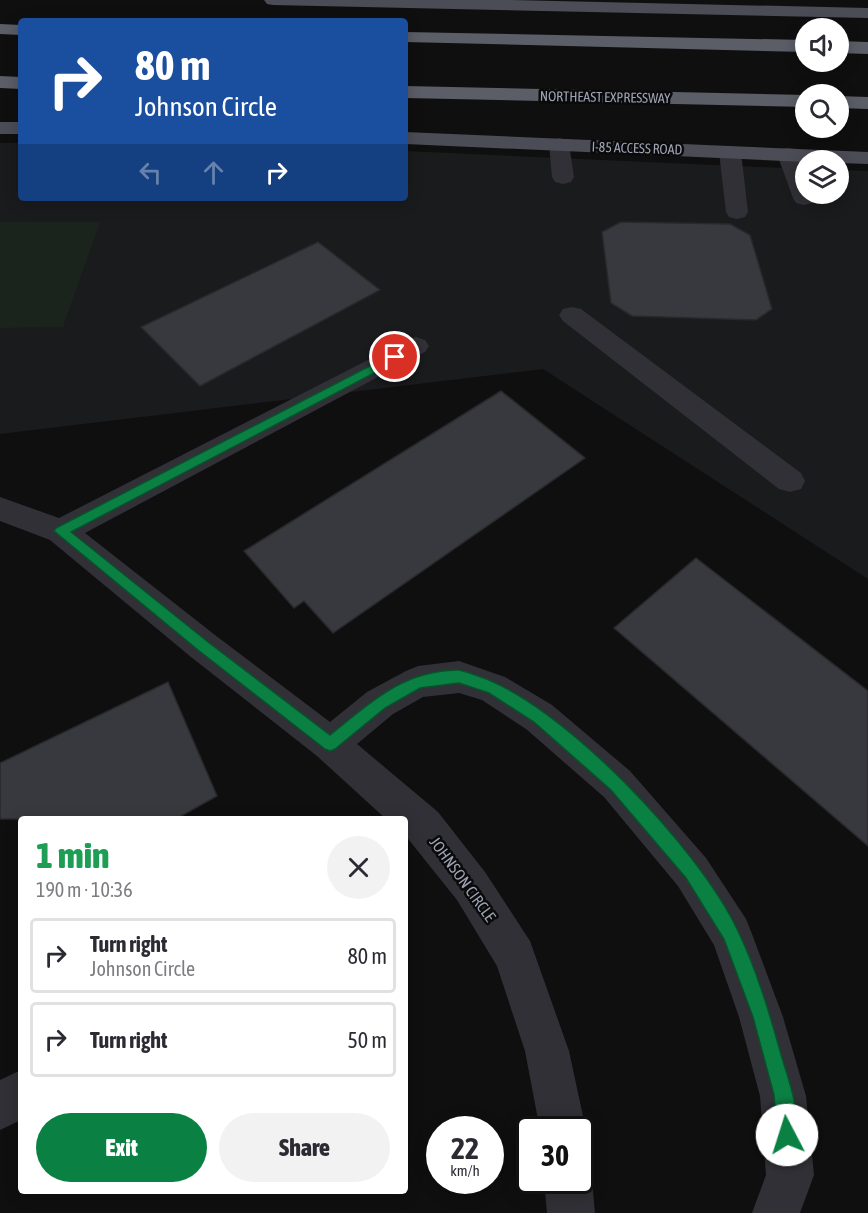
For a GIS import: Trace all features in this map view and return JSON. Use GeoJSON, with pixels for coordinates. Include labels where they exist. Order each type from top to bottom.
{"type":"FeatureCollection","features":[{"type":"Feature","properties":{"kind":"highway"},"geometry":{"type":"LineString","coordinates":[[0,29],[18,30]]}},
{"type":"Feature","properties":{"kind":"highway"},"geometry":{"type":"LineString","coordinates":[[408,37],[795,46]]}},
{"type":"Feature","properties":{"kind":"highway"},"geometry":{"type":"LineString","coordinates":[[849,47],[868,48]]}},
{"type":"Feature","properties":{"kind":"highway"},"geometry":{"type":"LineString","coordinates":[[0,82],[18,83]]}},
{"type":"Feature","properties":{"kind":"highway","name":"NORTHEAST EXPRESSWAY"},"geometry":{"type":"LineString","coordinates":[[408,92],[795,101]]}},
{"type":"Feature","properties":{"kind":"highway"},"geometry":{"type":"LineString","coordinates":[[849,102],[868,103]]}},
{"type":"Feature","properties":{"kind":"main road"},"geometry":{"type":"LineString","coordinates":[[273,0],[868,13]]}},
{"type":"Feature","properties":{"kind":"main road"},"geometry":{"type":"LineString","coordinates":[[0,128],[18,128]]}},
{"type":"Feature","properties":{"kind":"main road","name":"I-85 ACCESS ROAD"},"geometry":{"type":"LineString","coordinates":[[408,138],[868,158]]}},
{"type":"Feature","properties":{"kind":"street"},"geometry":{"type":"LineString","coordinates":[[559,144],[563,177]]}},
{"type":"Feature","properties":{"kind":"street"},"geometry":{"type":"LineString","coordinates":[[730,152],[737,212]]}},
{"type":"Feature","properties":{"kind":"street"},"geometry":{"type":"LineString","coordinates":[[788,154],[795,173]]}},
{"type":"Feature","properties":{"kind":"street"},"geometry":{"type":"LineString","coordinates":[[572,315],[790,481]]}},
{"type":"Feature","properties":{"kind":"street"},"geometry":{"type":"LineString","coordinates":[[61,531],[416,346]]}},
{"type":"Feature","properties":{"kind":"street","name":"JOHNSON CIRCLE"},"geometry":{"type":"LineString","coordinates":[[0,509],[61,531],[203,646],[330,744],[373,784],[401,816]]}},
{"type":"Feature","properties":{"kind":"street"},"geometry":{"type":"LineString","coordinates":[[330,744],[380,703],[418,682],[459,677],[494,688],[539,717],[617,784],[692,872],[730,934],[762,1017],[783,1095],[790,1175],[776,1213]]}},
{"type":"Feature","properties":{"kind":"street","name":"JOHNSON CIRCLE"},"geometry":{"type":"LineString","coordinates":[[415,832],[471,886],[516,956],[547,1051],[560,1116]]}},
{"type":"Feature","properties":{"kind":"street"},"geometry":{"type":"LineString","coordinates":[[0,1107],[18,1095]]}},
{"type":"Feature","properties":{"kind":"street"},"geometry":{"type":"LineString","coordinates":[[569,1194],[571,1213]]}},
{"type":"Feature","properties":{"kind":"shaded area"},"geometry":{"type":"Polygon","coordinates":[[[0,143],[18,143],[18,201],[408,201],[408,151],[795,169],[795,204],[849,204],[849,170],[868,171],[868,579],[543,369],[0,434],[0,143]]]}},
{"type":"Feature","properties":{"kind":"shaded area"},"geometry":{"type":"Polygon","coordinates":[[[0,222],[100,222],[63,327],[0,328],[0,222]]]}},
{"type":"Feature","properties":{"kind":"building"},"geometry":{"type":"Polygon","coordinates":[[[621,222],[730,224],[750,235],[772,309],[756,320],[632,316],[611,303],[602,232],[621,222]]]}},
{"type":"Feature","properties":{"kind":"building"},"geometry":{"type":"Polygon","coordinates":[[[318,242],[380,290],[200,386],[141,327],[318,242]]]}},
{"type":"Feature","properties":{"kind":"building"},"geometry":{"type":"Polygon","coordinates":[[[501,391],[585,458],[333,633],[304,601],[294,608],[244,551],[501,391]]]}},
{"type":"Feature","properties":{"kind":"building"},"geometry":{"type":"Polygon","coordinates":[[[696,558],[868,691],[868,846],[614,628],[696,558]]]}},
{"type":"Feature","properties":{"kind":"building"},"geometry":{"type":"Polygon","coordinates":[[[168,682],[217,796],[181,816],[18,816],[18,819],[0,819],[0,763],[168,682]]]}},
{"type":"Feature","properties":{"kind":"route"},"geometry":{"type":"LineString","coordinates":[[395,357],[61,531],[152,602],[203,646],[330,744],[380,703],[418,682],[459,677],[494,688],[539,717],[617,784],[692,872],[730,934],[762,1017],[783,1095],[787,1135]]}}]}
